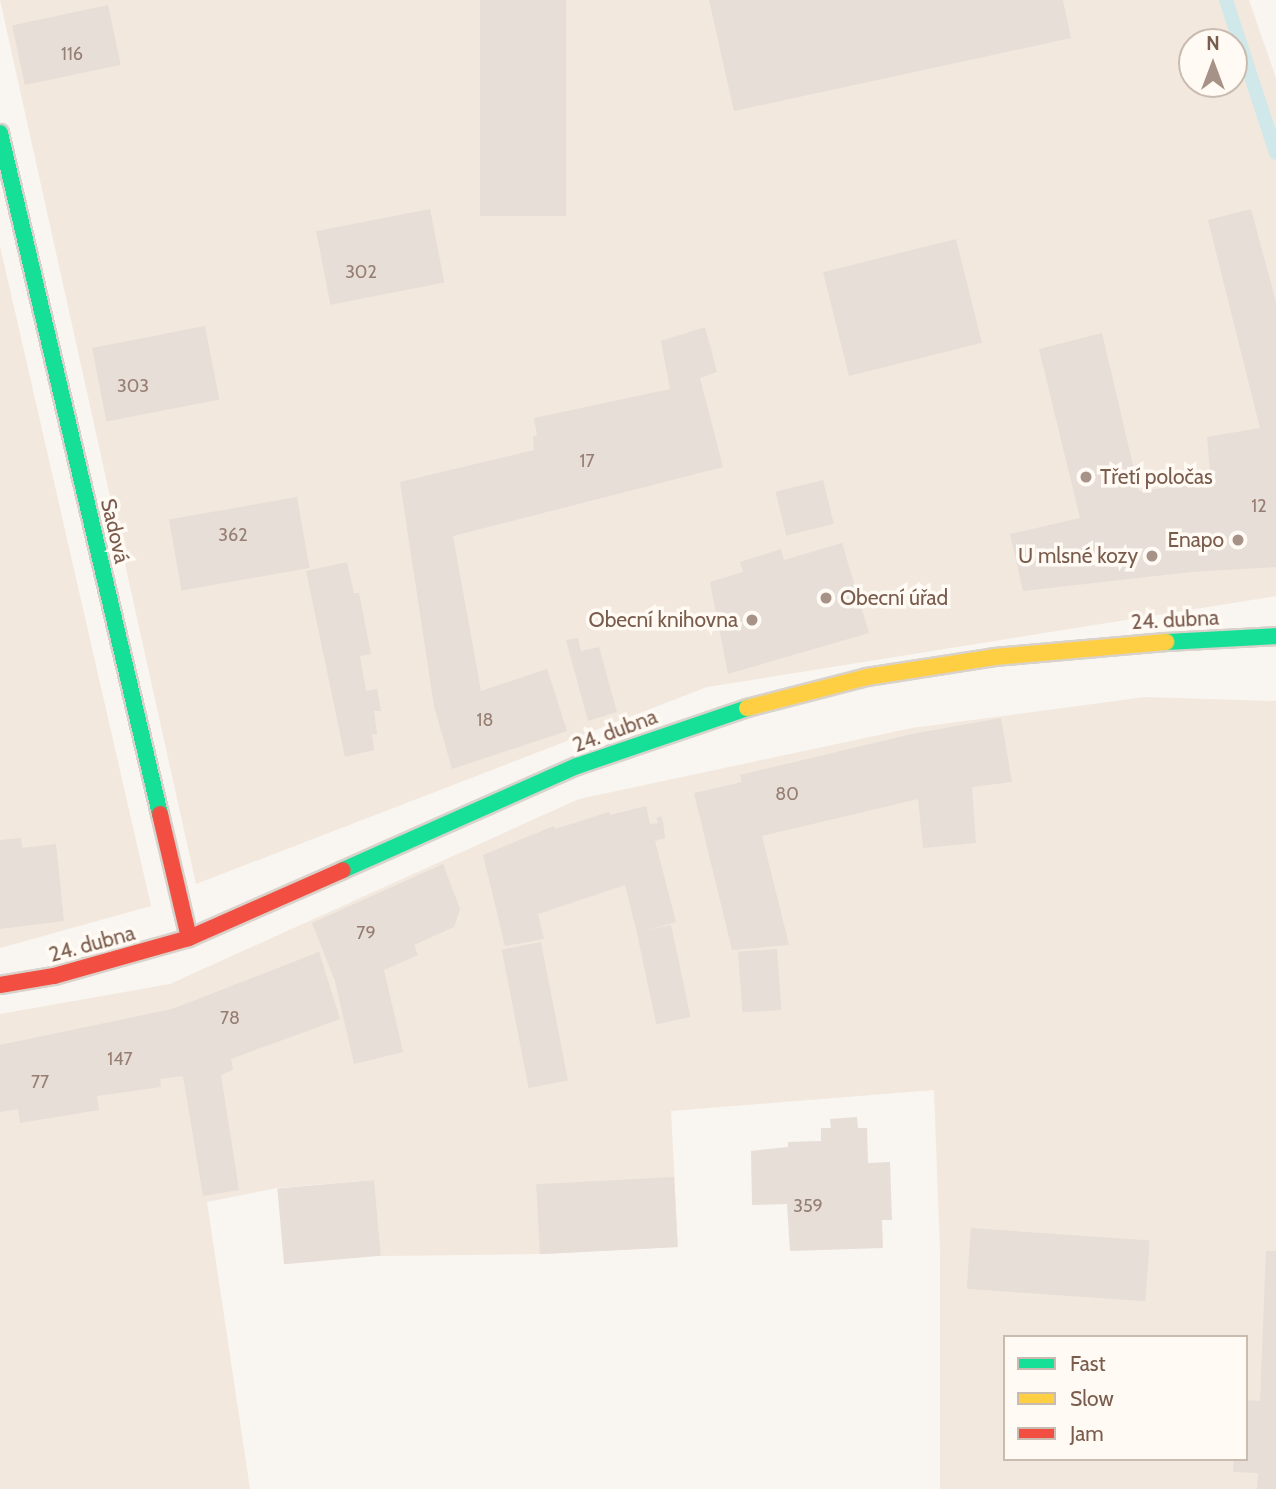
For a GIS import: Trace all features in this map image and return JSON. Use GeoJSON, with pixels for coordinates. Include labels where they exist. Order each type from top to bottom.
{"type":"FeatureCollection","features":[{"type":"Feature","properties":{"kind":"main road","name":"Sadová"},"geometry":{"type":"LineString","coordinates":[[0,133],[189,938]]}},
{"type":"Feature","properties":{"kind":"main road","name":"24. dubna"},"geometry":{"type":"LineString","coordinates":[[0,985],[54,976],[189,938],[577,766],[727,713],[867,677],[994,657],[1109,645],[1276,636]]}},
{"type":"Feature","properties":{"kind":"shaded area"},"geometry":{"type":"Polygon","coordinates":[[[0,0],[1249,0],[1276,78],[1276,596],[707,687],[196,884],[0,0]]]}},
{"type":"Feature","properties":{"kind":"shaded area"},"geometry":{"type":"Polygon","coordinates":[[[0,246],[151,906],[0,948],[0,246]]]}},
{"type":"Feature","properties":{"kind":"shaded area"},"geometry":{"type":"Polygon","coordinates":[[[1145,697],[1276,701],[1276,1489],[940,1489],[940,1252],[934,1090],[671,1111],[678,1247],[540,1254],[380,1256],[373,1180],[277,1188],[207,1202],[250,1489],[0,1489],[0,1014],[170,984],[579,799],[912,728],[1145,697]]]}},
{"type":"Feature","properties":{"kind":"building"},"geometry":{"type":"Polygon","coordinates":[[[480,0],[566,0],[566,216],[480,216],[480,0]]]}},
{"type":"Feature","properties":{"kind":"building"},"geometry":{"type":"Polygon","coordinates":[[[709,0],[1063,0],[1071,38],[734,111],[709,0]]]}},
{"type":"Feature","properties":{"kind":"building"},"geometry":{"type":"Polygon","coordinates":[[[108,5],[121,65],[25,85],[12,25],[108,5]]]}},
{"type":"Feature","properties":{"kind":"building"},"geometry":{"type":"Polygon","coordinates":[[[430,209],[444,283],[330,305],[316,231],[430,209]]]}},
{"type":"Feature","properties":{"kind":"building"},"geometry":{"type":"Polygon","coordinates":[[[1251,209],[1276,302],[1276,567],[1191,572],[1023,591],[1010,534],[1080,518],[1039,349],[1102,333],[1139,491],[1211,482],[1207,437],[1260,428],[1208,220],[1251,209]]]}},
{"type":"Feature","properties":{"kind":"building"},"geometry":{"type":"Polygon","coordinates":[[[956,239],[982,343],[849,376],[823,272],[956,239]]]}},
{"type":"Feature","properties":{"kind":"building"},"geometry":{"type":"Polygon","coordinates":[[[205,326],[219,400],[106,422],[92,348],[205,326]]]}},
{"type":"Feature","properties":{"kind":"building"},"geometry":{"type":"Polygon","coordinates":[[[705,327],[717,372],[700,378],[723,467],[453,536],[481,691],[547,669],[567,731],[452,769],[434,706],[400,482],[534,450],[533,436],[537,436],[534,418],[670,389],[661,341],[705,327]]]}},
{"type":"Feature","properties":{"kind":"building"},"geometry":{"type":"Polygon","coordinates":[[[823,480],[834,524],[786,536],[775,492],[823,480]]]}},
{"type":"Feature","properties":{"kind":"building"},"geometry":{"type":"Polygon","coordinates":[[[297,497],[310,568],[181,590],[169,520],[297,497]]]}},
{"type":"Feature","properties":{"kind":"building"},"geometry":{"type":"Polygon","coordinates":[[[842,543],[869,633],[728,674],[710,582],[743,572],[740,562],[781,549],[784,560],[842,543]]]}},
{"type":"Feature","properties":{"kind":"building"},"geometry":{"type":"Polygon","coordinates":[[[347,562],[354,593],[359,593],[371,654],[360,656],[366,691],[377,689],[381,711],[374,711],[377,734],[372,734],[374,750],[345,757],[306,571],[347,562]]]}},
{"type":"Feature","properties":{"kind":"building"},"geometry":{"type":"Polygon","coordinates":[[[578,638],[581,651],[599,647],[617,712],[588,721],[566,640],[578,638]]]}},
{"type":"Feature","properties":{"kind":"building"},"geometry":{"type":"Polygon","coordinates":[[[1001,718],[1012,782],[972,787],[976,843],[923,848],[918,799],[762,836],[789,945],[732,950],[694,793],[742,782],[740,775],[912,734],[1001,718]]]}},
{"type":"Feature","properties":{"kind":"building"},"geometry":{"type":"Polygon","coordinates":[[[646,806],[650,824],[658,823],[656,818],[661,816],[663,821],[665,838],[655,841],[676,922],[637,933],[625,885],[538,914],[544,939],[505,946],[483,855],[554,826],[555,829],[609,812],[610,815],[646,806]]]}},
{"type":"Feature","properties":{"kind":"building"},"geometry":{"type":"Polygon","coordinates":[[[21,838],[22,848],[56,844],[64,921],[0,929],[0,840],[21,838]]]}},
{"type":"Feature","properties":{"kind":"building"},"geometry":{"type":"Polygon","coordinates":[[[443,864],[460,909],[454,927],[414,945],[418,955],[384,970],[403,1052],[354,1064],[335,981],[312,923],[443,864]]]}},
{"type":"Feature","properties":{"kind":"building"},"geometry":{"type":"Polygon","coordinates":[[[671,925],[691,1017],[656,1024],[637,932],[671,925]]]}},
{"type":"Feature","properties":{"kind":"building"},"geometry":{"type":"Polygon","coordinates":[[[541,942],[568,1080],[529,1088],[502,950],[541,942]]]}},
{"type":"Feature","properties":{"kind":"building"},"geometry":{"type":"Polygon","coordinates":[[[777,949],[781,1010],[742,1013],[738,952],[777,949]]]}},
{"type":"Feature","properties":{"kind":"building"},"geometry":{"type":"Polygon","coordinates":[[[319,952],[340,1019],[231,1059],[233,1070],[221,1075],[239,1190],[203,1196],[183,1076],[160,1079],[161,1087],[97,1096],[99,1110],[20,1123],[18,1109],[0,1112],[0,1045],[172,1009],[319,952]]]}},
{"type":"Feature","properties":{"kind":"building"},"geometry":{"type":"Polygon","coordinates":[[[857,1117],[858,1128],[867,1128],[868,1163],[890,1162],[892,1220],[882,1220],[883,1248],[790,1251],[787,1204],[752,1205],[751,1151],[788,1147],[788,1142],[821,1141],[821,1128],[831,1128],[830,1119],[857,1117]]]}},
{"type":"Feature","properties":{"kind":"building"},"geometry":{"type":"Polygon","coordinates":[[[674,1177],[678,1247],[540,1254],[536,1184],[674,1177]]]}},
{"type":"Feature","properties":{"kind":"building"},"geometry":{"type":"Polygon","coordinates":[[[374,1180],[381,1256],[284,1264],[277,1188],[374,1180]]]}},
{"type":"Feature","properties":{"kind":"building"},"geometry":{"type":"Polygon","coordinates":[[[971,1228],[1150,1240],[1145,1301],[967,1289],[971,1228]]]}},
{"type":"Feature","properties":{"kind":"building"},"geometry":{"type":"Polygon","coordinates":[[[1266,1251],[1276,1251],[1276,1489],[1257,1489],[1258,1473],[1233,1472],[1234,1461],[1248,1461],[1248,1400],[1260,1401],[1266,1251]]]}},
{"type":"Feature","properties":{"kind":"waterway"},"geometry":{"type":"LineString","coordinates":[[1226,0],[1276,153]]}},
{"type":"Feature","properties":{"kind":"traffic: fast"},"geometry":{"type":"LineString","coordinates":[[0,133],[160,814]]}},
{"type":"Feature","properties":{"kind":"traffic: fast"},"geometry":{"type":"LineString","coordinates":[[1166,642],[1276,636]]}},
{"type":"Feature","properties":{"kind":"traffic: fast"},"geometry":{"type":"LineString","coordinates":[[343,870],[577,766],[747,708]]}},
{"type":"Feature","properties":{"kind":"traffic: slow"},"geometry":{"type":"LineString","coordinates":[[747,708],[867,677],[994,657],[1166,642]]}},
{"type":"Feature","properties":{"kind":"traffic: jam"},"geometry":{"type":"LineString","coordinates":[[160,814],[189,938]]}},
{"type":"Feature","properties":{"kind":"traffic: jam"},"geometry":{"type":"LineString","coordinates":[[0,985],[54,976],[189,938],[343,870]]}},
{"type":"Feature","properties":{"kind":"place","name":"Třetí poločas"},"geometry":{"type":"Point","coordinates":[1086,477]}},
{"type":"Feature","properties":{"kind":"place","name":"Enapo"},"geometry":{"type":"Point","coordinates":[1238,540]}},
{"type":"Feature","properties":{"kind":"place","name":"U mlsné kozy"},"geometry":{"type":"Point","coordinates":[1152,556]}},
{"type":"Feature","properties":{"kind":"place","name":"Obecní úřad"},"geometry":{"type":"Point","coordinates":[826,598]}},
{"type":"Feature","properties":{"kind":"place","name":"Obecní knihovna"},"geometry":{"type":"Point","coordinates":[752,620]}}]}
